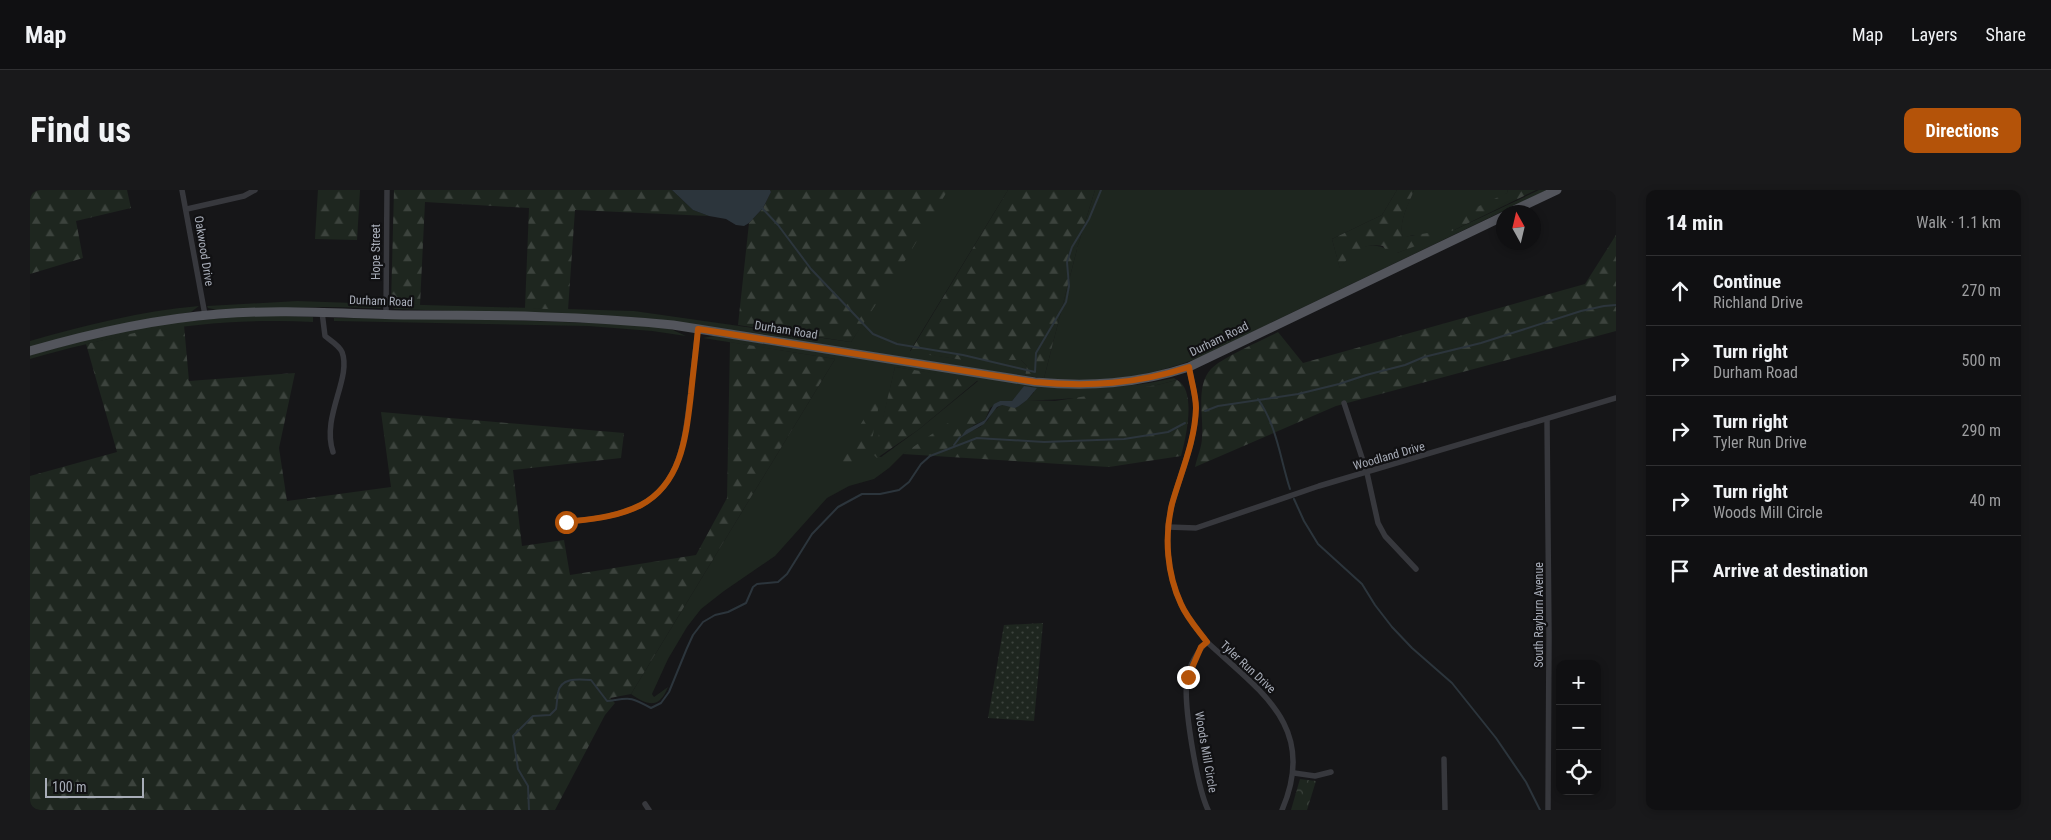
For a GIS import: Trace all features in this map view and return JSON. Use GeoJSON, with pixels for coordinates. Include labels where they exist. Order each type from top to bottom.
{"type":"FeatureCollection","features":[{"type":"Feature","properties":{"kind":"main road"},"geometry":{"type":"LineString","coordinates":[[1525,205],[1557,190]]}},
{"type":"Feature","properties":{"kind":"main road","name":"Durham Road"},"geometry":{"type":"LineString","coordinates":[[30,351],[128,326],[205,315],[255,312],[623,320],[698,329],[1035,382],[1066,385],[1123,383],[1147,379],[1189,367],[1496,220]]}},
{"type":"Feature","properties":{"kind":"street","name":"Oakwood Drive"},"geometry":{"type":"LineString","coordinates":[[182,190],[205,315]]}},
{"type":"Feature","properties":{"kind":"street"},"geometry":{"type":"LineString","coordinates":[[187,209],[244,196],[255,190]]}},
{"type":"Feature","properties":{"kind":"street","name":"Hope Street"},"geometry":{"type":"LineString","coordinates":[[386,314],[387,190]]}},
{"type":"Feature","properties":{"kind":"street"},"geometry":{"type":"LineString","coordinates":[[322,312],[325,336],[339,347],[343,358],[341,381],[330,427],[333,452]]}},
{"type":"Feature","properties":{"kind":"street"},"geometry":{"type":"LineString","coordinates":[[566,522],[626,512],[642,505],[656,494],[670,478],[683,448],[698,329]]}},
{"type":"Feature","properties":{"kind":"street","name":"Tyler Run Drive"},"geometry":{"type":"LineString","coordinates":[[1189,367],[1196,406],[1194,431],[1186,464],[1172,504],[1168,528],[1168,554],[1174,583],[1181,606],[1207,642],[1271,702],[1286,728],[1294,752],[1294,773],[1282,810]]}},
{"type":"Feature","properties":{"kind":"street","name":"Woodland Drive"},"geometry":{"type":"LineString","coordinates":[[1168,528],[1196,528],[1319,486],[1616,398]]}},
{"type":"Feature","properties":{"kind":"street"},"geometry":{"type":"LineString","coordinates":[[1344,402],[1367,473],[1378,523],[1385,536],[1416,569]]}},
{"type":"Feature","properties":{"kind":"street","name":"South Rayburn Avenue"},"geometry":{"type":"LineString","coordinates":[[1547,420],[1548,810]]}},
{"type":"Feature","properties":{"kind":"street","name":"Woods Mill Circle"},"geometry":{"type":"LineString","coordinates":[[1207,642],[1201,647],[1188,677],[1186,698],[1200,782],[1208,810]]}},
{"type":"Feature","properties":{"kind":"street"},"geometry":{"type":"LineString","coordinates":[[1444,759],[1445,810]]}},
{"type":"Feature","properties":{"kind":"street"},"geometry":{"type":"LineString","coordinates":[[1294,773],[1315,776],[1331,772]]}},
{"type":"Feature","properties":{"kind":"street"},"geometry":{"type":"LineString","coordinates":[[645,804],[649,810]]}},
{"type":"Feature","properties":{"kind":"green space"},"geometry":{"type":"Polygon","coordinates":[[[30,190],[127,190],[131,208],[76,221],[83,258],[30,274],[30,190]]]}},
{"type":"Feature","properties":{"kind":"green space"},"geometry":{"type":"Polygon","coordinates":[[[318,190],[360,190],[357,240],[315,239],[318,190]]]}},
{"type":"Feature","properties":{"kind":"green space"},"geometry":{"type":"Polygon","coordinates":[[[394,190],[672,190],[693,210],[709,216],[575,210],[568,310],[525,308],[529,208],[425,202],[420,305],[391,304],[394,190]]]}},
{"type":"Feature","properties":{"kind":"green space"},"geometry":{"type":"Polygon","coordinates":[[[770,190],[948,190],[906,259],[851,342],[738,325],[749,223],[763,208],[771,192],[770,190]]]}},
{"type":"Feature","properties":{"kind":"green space"},"geometry":{"type":"Polygon","coordinates":[[[946,190],[1008,190],[910,351],[963,360],[1021,360],[1027,366],[1025,376],[655,319],[617,316],[394,309],[391,304],[634,311],[851,342],[946,190]]]}},
{"type":"Feature","properties":{"kind":"green space"},"geometry":{"type":"Polygon","coordinates":[[[1008,190],[1095,190],[1078,245],[1044,378],[1025,376],[1027,366],[1021,360],[963,360],[910,352],[1008,190]]]}},
{"type":"Feature","properties":{"kind":"green space"},"geometry":{"type":"Polygon","coordinates":[[[1095,190],[1397,190],[1382,215],[1332,239],[1340,268],[1352,253],[1365,246],[1379,246],[1397,253],[1434,238],[1413,235],[1403,238],[1403,220],[1414,190],[1508,190],[1507,193],[1452,231],[1496,210],[1496,215],[1196,359],[1158,371],[1121,378],[1064,380],[1044,378],[1078,245],[1095,190]]]}},
{"type":"Feature","properties":{"kind":"green space"},"geometry":{"type":"Polygon","coordinates":[[[1397,190],[1414,190],[1403,219],[1403,237],[1434,232],[1436,236],[1434,239],[1397,253],[1388,253],[1383,246],[1363,247],[1348,258],[1340,269],[1332,239],[1382,215],[1397,190]]]}},
{"type":"Feature","properties":{"kind":"green space"},"geometry":{"type":"Polygon","coordinates":[[[1508,190],[1536,190],[1505,205],[1496,205],[1496,210],[1452,231],[1449,228],[1453,218],[1507,193],[1508,190]]]}},
{"type":"Feature","properties":{"kind":"green space"},"geometry":{"type":"Polygon","coordinates":[[[1539,190],[1547,190],[1516,205],[1507,205],[1539,190]]]}},
{"type":"Feature","properties":{"kind":"green space"},"geometry":{"type":"Polygon","coordinates":[[[1616,235],[1616,331],[1336,406],[1195,467],[1202,441],[1201,402],[1203,384],[1211,369],[1233,354],[1278,332],[1303,363],[1585,284],[1616,235]]]}},
{"type":"Feature","properties":{"kind":"green space"},"geometry":{"type":"Polygon","coordinates":[[[297,301],[384,304],[381,308],[325,307],[217,310],[207,306],[297,301]]]}},
{"type":"Feature","properties":{"kind":"green space"},"geometry":{"type":"Polygon","coordinates":[[[199,306],[191,312],[103,328],[30,347],[30,341],[93,324],[156,311],[199,306]]]}},
{"type":"Feature","properties":{"kind":"green space"},"geometry":{"type":"Polygon","coordinates":[[[253,315],[313,317],[313,322],[240,322],[170,328],[100,341],[30,359],[30,355],[93,338],[162,324],[253,315]]]}},
{"type":"Feature","properties":{"kind":"green space"},"geometry":{"type":"Polygon","coordinates":[[[334,318],[484,319],[619,324],[662,327],[686,336],[652,331],[588,326],[334,321],[334,318]]]}},
{"type":"Feature","properties":{"kind":"green space"},"geometry":{"type":"Polygon","coordinates":[[[184,325],[189,381],[295,373],[279,448],[287,501],[391,487],[381,412],[624,433],[621,458],[513,470],[522,546],[564,540],[570,575],[696,555],[727,498],[730,342],[835,359],[631,694],[610,698],[615,703],[605,715],[555,810],[30,810],[30,476],[117,452],[86,344],[152,329],[184,325]]]}},
{"type":"Feature","properties":{"kind":"green space"},"geometry":{"type":"Polygon","coordinates":[[[714,336],[1052,387],[1114,387],[1174,378],[1177,380],[1122,392],[1063,399],[1027,400],[1034,392],[1023,389],[1012,401],[1000,401],[903,454],[874,479],[849,486],[827,498],[775,556],[701,609],[687,627],[668,659],[652,694],[654,697],[668,687],[664,694],[657,702],[647,703],[631,694],[835,359],[703,338],[714,336]],[[895,367],[875,455],[881,457],[918,430],[978,381],[895,367]]]}},
{"type":"Feature","properties":{"kind":"green space"},"geometry":{"type":"Polygon","coordinates":[[[895,367],[978,380],[918,430],[877,458],[874,455],[895,367]]]}},
{"type":"Feature","properties":{"kind":"green space"},"geometry":{"type":"Polygon","coordinates":[[[1177,380],[1183,385],[1187,394],[1188,404],[1187,427],[1181,456],[1109,467],[903,454],[977,403],[1000,401],[990,408],[985,420],[974,425],[961,436],[980,427],[988,420],[993,411],[1001,405],[1019,406],[1027,400],[1055,401],[1157,385],[1177,380]]]}},
{"type":"Feature","properties":{"kind":"green space"},"geometry":{"type":"Polygon","coordinates":[[[881,395],[868,459],[857,464],[836,465],[876,399],[881,395]]]}},
{"type":"Feature","properties":{"kind":"green space"},"geometry":{"type":"Polygon","coordinates":[[[1043,623],[1034,721],[988,718],[1004,625],[1043,623]]]}},
{"type":"Feature","properties":{"kind":"green space"},"geometry":{"type":"Polygon","coordinates":[[[1300,779],[1316,781],[1307,810],[1291,810],[1300,779]]]}},
{"type":"Feature","properties":{"kind":"shaded area"},"geometry":{"type":"Polygon","coordinates":[[[672,190],[770,190],[771,192],[763,208],[744,226],[693,210],[672,190]]]}},
{"type":"Feature","properties":{"kind":"shaded area"},"geometry":{"type":"Polygon","coordinates":[[[1024,386],[1037,388],[1027,400],[1015,408],[1002,405],[997,407],[984,424],[960,438],[966,430],[985,420],[994,404],[1000,401],[1012,401],[1024,386]]]}},
{"type":"Feature","properties":{"kind":"waterway"},"geometry":{"type":"LineString","coordinates":[[761,207],[778,225],[811,269],[873,334],[897,344],[963,355],[1035,372],[1036,353],[1066,302],[1069,286],[1067,262],[1072,247],[1089,219],[1101,190]]}},
{"type":"Feature","properties":{"kind":"waterway"},"geometry":{"type":"LineString","coordinates":[[1205,411],[1218,406],[1298,394],[1339,384],[1405,365],[1424,357],[1481,343],[1581,311],[1616,305]]}},
{"type":"Feature","properties":{"kind":"waterway"},"geometry":{"type":"LineString","coordinates":[[1258,399],[1274,431],[1290,489]]}},
{"type":"Feature","properties":{"kind":"waterway"},"geometry":{"type":"LineString","coordinates":[[529,810],[528,786],[518,769],[513,736],[533,716],[550,715],[556,709],[558,693],[562,684],[571,680],[591,680],[607,701],[630,699],[651,708],[661,703],[669,692],[693,635],[703,622],[715,615],[728,612],[746,603],[753,587],[757,584],[778,582],[787,574],[812,534],[838,507],[862,494],[880,494],[899,490],[909,482],[921,464],[930,456],[977,438],[1044,442],[1124,439],[1168,432],[1185,423]]}},
{"type":"Feature","properties":{"kind":"waterway"},"geometry":{"type":"LineString","coordinates":[[954,445],[960,437]]}},
{"type":"Feature","properties":{"kind":"waterway"},"geometry":{"type":"LineString","coordinates":[[1294,499],[1304,521],[1318,544],[1362,584],[1392,627],[1412,648],[1452,683],[1496,738],[1526,782],[1540,810]]}},
{"type":"Feature","properties":{"kind":"route"},"geometry":{"type":"LineString","coordinates":[[566,522],[626,512],[642,505],[656,494],[670,478],[683,448],[698,329],[1035,382],[1066,385],[1123,383],[1147,379],[1189,367],[1196,406],[1194,431],[1186,464],[1172,504],[1168,528],[1168,554],[1181,606],[1207,642],[1201,647],[1188,677]]}}]}
